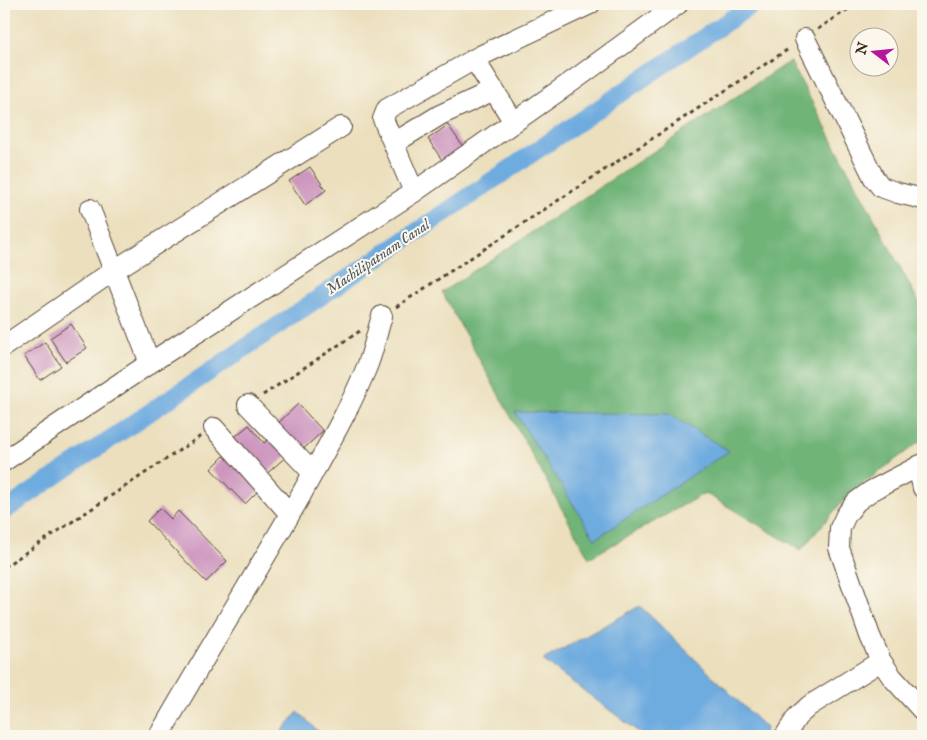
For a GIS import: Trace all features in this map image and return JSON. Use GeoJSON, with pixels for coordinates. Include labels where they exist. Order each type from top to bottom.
{"type":"FeatureCollection","features":[{"type":"Feature","properties":{"kind":"street"},"geometry":{"type":"LineString","coordinates":[[414,192],[384,119],[384,113],[387,109],[474,59],[590,4]]}},
{"type":"Feature","properties":{"kind":"street"},"geometry":{"type":"LineString","coordinates":[[4,461],[150,363],[414,192],[675,5]]}},
{"type":"Feature","properties":{"kind":"street"},"geometry":{"type":"LineString","coordinates":[[805,38],[874,178],[881,187],[923,198]]}},
{"type":"Feature","properties":{"kind":"street"},"geometry":{"type":"LineString","coordinates":[[474,59],[514,122]]}},
{"type":"Feature","properties":{"kind":"street"},"geometry":{"type":"LineString","coordinates":[[394,143],[463,103],[494,90]]}},
{"type":"Feature","properties":{"kind":"street"},"geometry":{"type":"LineString","coordinates":[[4,346],[114,271],[341,127]]}},
{"type":"Feature","properties":{"kind":"street"},"geometry":{"type":"LineString","coordinates":[[90,209],[150,363]]}},
{"type":"Feature","properties":{"kind":"street"},"geometry":{"type":"LineString","coordinates":[[159,736],[290,514],[352,400],[368,362],[382,316]]}},
{"type":"Feature","properties":{"kind":"street"},"geometry":{"type":"LineString","coordinates":[[248,405],[313,472]]}},
{"type":"Feature","properties":{"kind":"street"},"geometry":{"type":"LineString","coordinates":[[214,428],[290,514]]}},
{"type":"Feature","properties":{"kind":"street"},"geometry":{"type":"LineString","coordinates":[[923,488],[921,465],[871,491],[856,502],[846,515],[840,528],[839,548],[870,636],[881,661],[892,677],[923,711]]}},
{"type":"Feature","properties":{"kind":"street"},"geometry":{"type":"LineString","coordinates":[[785,736],[797,717],[809,706],[881,661]]}},
{"type":"Feature","properties":{"kind":"path"},"geometry":{"type":"LineString","coordinates":[[248,405],[856,4]]}},
{"type":"Feature","properties":{"kind":"path"},"geometry":{"type":"LineString","coordinates":[[4,567],[214,428]]}},
{"type":"Feature","properties":{"kind":"green space"},"geometry":{"type":"Polygon","coordinates":[[[790,61],[923,310],[923,439],[848,495],[801,550],[705,493],[589,558],[442,292],[790,61]]]}},
{"type":"Feature","properties":{"kind":"water"},"geometry":{"type":"Polygon","coordinates":[[[515,412],[668,414],[729,451],[595,539],[515,412]]]}},
{"type":"Feature","properties":{"kind":"water"},"geometry":{"type":"Polygon","coordinates":[[[640,606],[766,728],[763,736],[644,736],[543,660],[640,606]]]}},
{"type":"Feature","properties":{"kind":"water"},"geometry":{"type":"Polygon","coordinates":[[[298,712],[323,736],[278,736],[298,712]]]}},
{"type":"Feature","properties":{"kind":"building"},"geometry":{"type":"Polygon","coordinates":[[[448,125],[464,148],[444,163],[428,139],[448,125]]]}},
{"type":"Feature","properties":{"kind":"building"},"geometry":{"type":"Polygon","coordinates":[[[310,167],[326,190],[305,205],[289,181],[310,167]]]}},
{"type":"Feature","properties":{"kind":"building"},"geometry":{"type":"Polygon","coordinates":[[[71,324],[87,348],[66,362],[50,338],[71,324]]]}},
{"type":"Feature","properties":{"kind":"building"},"geometry":{"type":"Polygon","coordinates":[[[45,342],[61,366],[40,380],[24,356],[45,342]]]}},
{"type":"Feature","properties":{"kind":"building"},"geometry":{"type":"Polygon","coordinates":[[[298,404],[323,431],[299,453],[274,427],[298,404]]]}},
{"type":"Feature","properties":{"kind":"building"},"geometry":{"type":"Polygon","coordinates":[[[249,425],[264,443],[273,435],[289,454],[263,477],[231,440],[249,425]]]}},
{"type":"Feature","properties":{"kind":"building"},"geometry":{"type":"Polygon","coordinates":[[[230,450],[264,485],[245,504],[211,469],[230,450]]]}},
{"type":"Feature","properties":{"kind":"building"},"geometry":{"type":"Polygon","coordinates":[[[160,508],[171,519],[178,511],[227,561],[206,582],[147,521],[160,508]]]}},
{"type":"Feature","properties":{"kind":"waterway","name":"Machilipatnam Canal"},"geometry":{"type":"LineString","coordinates":[[4,511],[753,4]]}}]}
